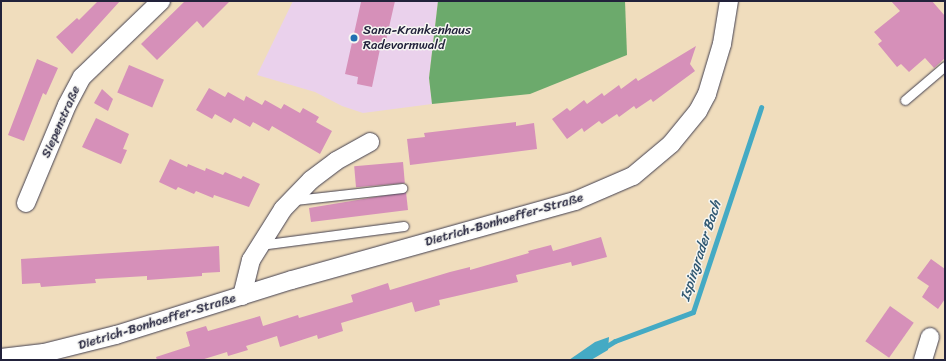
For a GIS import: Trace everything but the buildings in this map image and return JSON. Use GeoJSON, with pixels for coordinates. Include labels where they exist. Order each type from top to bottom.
{"type":"FeatureCollection","features":[{"type":"Feature","properties":{"kind":"street","name":"Siepenstraße"},"geometry":{"type":"LineString","coordinates":[[26,203],[67,105],[82,77],[161,1]]}},
{"type":"Feature","properties":{"kind":"street","name":"Dietrich-Bonhoeffer-Straße"},"geometry":{"type":"LineString","coordinates":[[1,358],[30,356],[77,346],[333,268],[576,202],[633,176],[671,144],[698,111],[707,94],[722,44],[730,1]]}},
{"type":"Feature","properties":{"kind":"street","name":"Dietrich-Bonhoeffer-Straße"},"geometry":{"type":"LineString","coordinates":[[242,296],[251,260],[291,200],[317,175],[370,142]]}},
{"type":"Feature","properties":{"kind":"street"},"geometry":{"type":"LineString","coordinates":[[923,360],[930,337]]}},
{"type":"Feature","properties":{"kind":"lane"},"geometry":{"type":"LineString","coordinates":[[905,100],[945,66]]}},
{"type":"Feature","properties":{"kind":"lane"},"geometry":{"type":"LineString","coordinates":[[291,200],[402,188]]}},
{"type":"Feature","properties":{"kind":"lane"},"geometry":{"type":"LineString","coordinates":[[259,246],[404,226]]}},
{"type":"Feature","properties":{"kind":"shaded area","name":"Sana-Krankenhaus Radevormwald"},"geometry":{"type":"Polygon","coordinates":[[[293,1],[438,1],[429,78],[432,104],[363,113],[342,106],[315,92],[257,75],[293,1]]]}},
{"type":"Feature","properties":{"kind":"green space"},"geometry":{"type":"Polygon","coordinates":[[[438,1],[625,1],[627,55],[530,94],[432,104],[429,78],[438,1]]]}},
{"type":"Feature","properties":{"kind":"water"},"geometry":{"type":"Polygon","coordinates":[[[609,337],[608,350],[591,360],[569,360],[595,342],[609,337]]]}},
{"type":"Feature","properties":{"kind":"waterway","name":"Ispingrader Bach"},"geometry":{"type":"LineString","coordinates":[[602,349],[615,341],[693,312],[761,107]]}},
{"type":"Feature","properties":{"kind":"place","name":"Sana-Krankenhaus Radevormwald"},"geometry":{"type":"Point","coordinates":[354,38]}}]}
